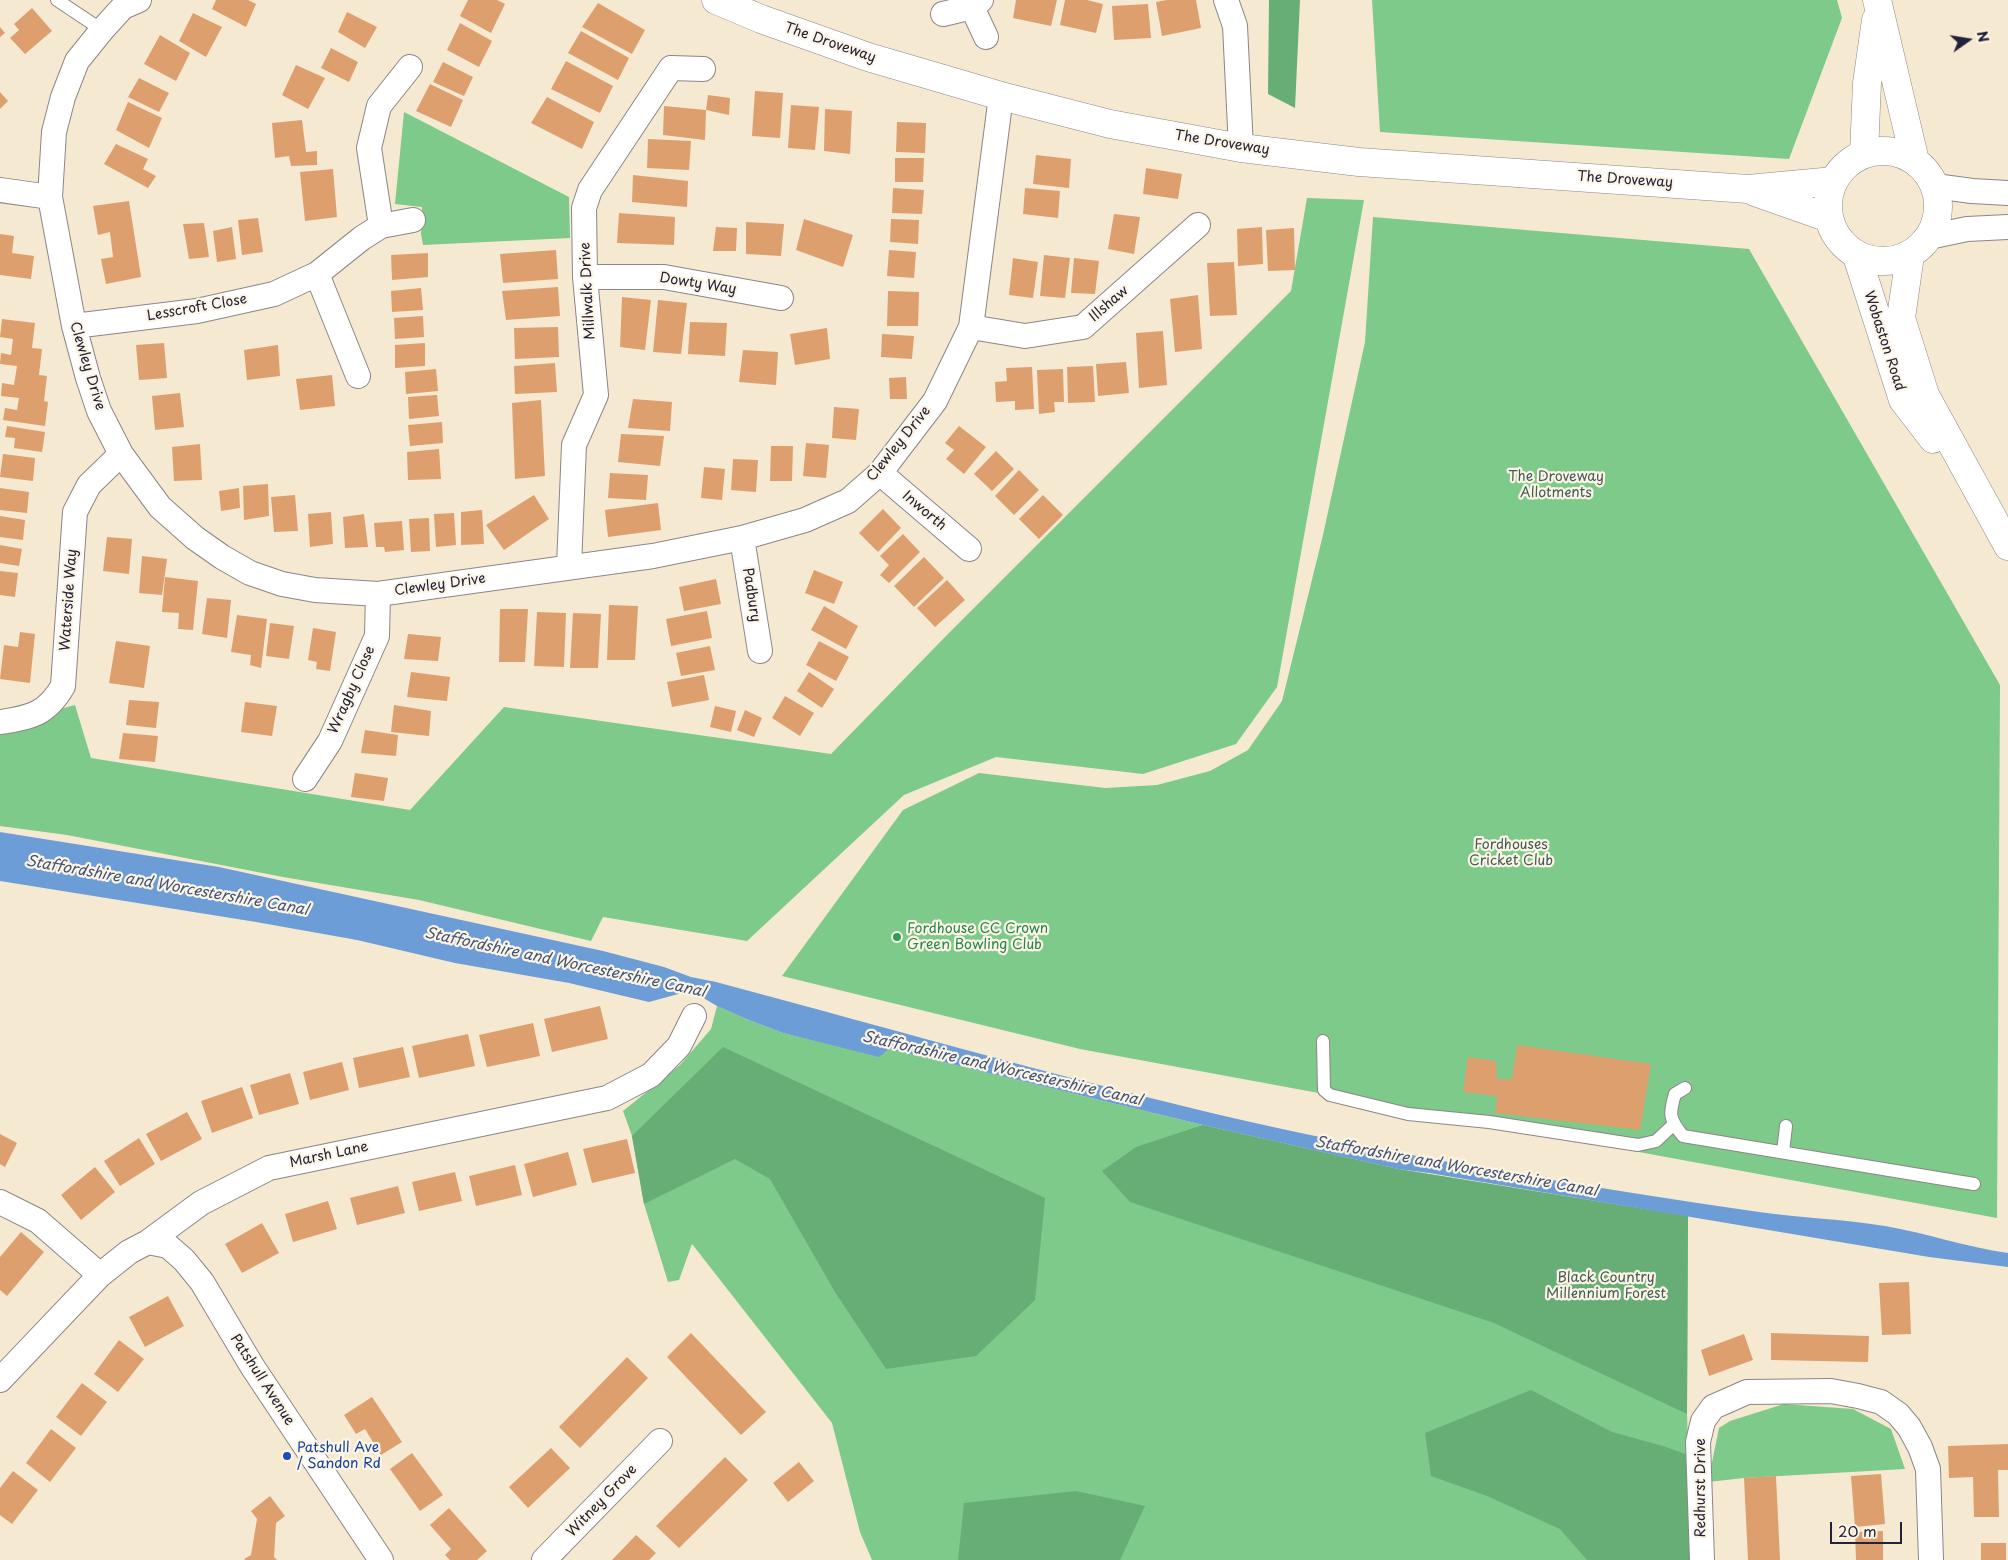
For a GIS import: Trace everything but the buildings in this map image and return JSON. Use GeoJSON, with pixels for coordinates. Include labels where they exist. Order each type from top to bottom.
{"type":"FeatureCollection","features":[{"type":"Feature","properties":{"kind":"street","name":"Clewley Drive"},"geometry":{"type":"LineString","coordinates":[[139,0],[124,7],[77,61],[63,97],[54,132],[50,197],[74,326],[99,411],[121,454],[160,507],[195,538],[222,557],[250,573],[282,584],[314,590],[378,594],[569,566],[653,556],[742,538],[805,520],[848,501],[880,473],[935,401],[971,327],[1001,96]]}},
{"type":"Feature","properties":{"kind":"street","name":"The Droveway"},"geometry":{"type":"LineString","coordinates":[[716,0],[761,19],[868,57],[1001,96],[1110,124],[1241,148],[1359,162],[1748,189],[1834,181]]}},
{"type":"Feature","properties":{"kind":"street"},"geometry":{"type":"LineString","coordinates":[[1226,0],[1235,26],[1241,148]]}},
{"type":"Feature","properties":{"kind":"street"},"geometry":{"type":"LineString","coordinates":[[1864,154],[1867,83],[1878,2]]}},
{"type":"Feature","properties":{"kind":"street"},"geometry":{"type":"LineString","coordinates":[[1878,2],[1915,160]]}},
{"type":"Feature","properties":{"kind":"street"},"geometry":{"type":"LineString","coordinates":[[943,14],[977,3],[986,37]]}},
{"type":"Feature","properties":{"kind":"street"},"geometry":{"type":"LineString","coordinates":[[410,66],[380,106],[369,148],[381,226],[413,220]]}},
{"type":"Feature","properties":{"kind":"street","name":"Millwalk Drive"},"geometry":{"type":"LineString","coordinates":[[569,566],[574,445],[596,395],[585,277],[584,208],[590,190],[672,68],[703,69]]}},
{"type":"Feature","properties":{"kind":"street"},"geometry":{"type":"LineString","coordinates":[[1920,246],[1936,224],[1939,211],[1935,186],[1924,169],[1915,160],[1903,154],[1877,151],[1864,154],[1842,169],[1829,193],[1827,206],[1829,218],[1838,240],[1857,256],[1870,261],[1886,262],[1897,260],[1920,246],[1967,229],[2008,228]]}},
{"type":"Feature","properties":{"kind":"street"},"geometry":{"type":"LineString","coordinates":[[1935,186],[1972,191],[2008,192]]}},
{"type":"Feature","properties":{"kind":"street","name":"The Droveway"},"geometry":{"type":"LineString","coordinates":[[1748,189],[1829,218]]}},
{"type":"Feature","properties":{"kind":"street"},"geometry":{"type":"LineString","coordinates":[[0,190],[50,197]]}},
{"type":"Feature","properties":{"kind":"street","name":"Lesscroft Close"},"geometry":{"type":"LineString","coordinates":[[74,326],[197,311],[274,294],[317,274],[362,238],[381,226]]}},
{"type":"Feature","properties":{"kind":"street","name":"Illshaw"},"geometry":{"type":"LineString","coordinates":[[971,327],[1025,336],[1084,327],[1198,226]]}},
{"type":"Feature","properties":{"kind":"street","name":"Wobaston Road"},"geometry":{"type":"LineString","coordinates":[[1920,246],[1901,318],[1925,395],[2008,546]]}},
{"type":"Feature","properties":{"kind":"street","name":"Wobaston Road"},"geometry":{"type":"LineString","coordinates":[[1857,256],[1903,400],[1994,518]]}},
{"type":"Feature","properties":{"kind":"street"},"geometry":{"type":"LineString","coordinates":[[317,274],[358,376]]}},
{"type":"Feature","properties":{"kind":"street","name":"Dowty Way"},"geometry":{"type":"LineString","coordinates":[[585,277],[664,277],[781,298]]}},
{"type":"Feature","properties":{"kind":"street","name":"Waterside Way"},"geometry":{"type":"LineString","coordinates":[[0,722],[17,720],[39,712],[55,700],[62,686],[75,512],[89,485],[121,454]]}},
{"type":"Feature","properties":{"kind":"street","name":"Inworth"},"geometry":{"type":"LineString","coordinates":[[880,473],[969,549]]}},
{"type":"Feature","properties":{"kind":"street","name":"Padbury"},"geometry":{"type":"LineString","coordinates":[[742,538],[760,651]]}},
{"type":"Feature","properties":{"kind":"street","name":"Wragby Close"},"geometry":{"type":"LineString","coordinates":[[305,779],[330,741],[377,636],[378,594]]}},
{"type":"Feature","properties":{"kind":"street","name":"Marsh Lane"},"geometry":{"type":"LineString","coordinates":[[0,1380],[100,1275],[128,1252],[148,1242],[201,1203],[269,1168],[607,1098],[651,1074],[679,1046],[694,1016]]}},
{"type":"Feature","properties":{"kind":"street"},"geometry":{"type":"LineString","coordinates":[[0,1202],[38,1221],[100,1275]]}},
{"type":"Feature","properties":{"kind":"street","name":"Patshull Avenue"},"geometry":{"type":"LineString","coordinates":[[148,1242],[168,1246],[184,1260],[202,1282],[252,1366],[376,1558]]}},
{"type":"Feature","properties":{"kind":"street","name":"Redhurst Drive"},"geometry":{"type":"LineString","coordinates":[[1702,1560],[1698,1442],[1703,1421],[1708,1414],[1714,1407],[1747,1392],[1831,1392],[1881,1402],[1898,1414],[1909,1427],[1920,1447],[1928,1469],[1931,1560]]}},
{"type":"Feature","properties":{"kind":"street","name":"Witney Grove"},"geometry":{"type":"LineString","coordinates":[[544,1560],[660,1441]]}},
{"type":"Feature","properties":{"kind":"lane"},"geometry":{"type":"LineString","coordinates":[[57,0],[102,30]]}},
{"type":"Feature","properties":{"kind":"lane"},"geometry":{"type":"LineString","coordinates":[[1323,1040],[1324,1090],[1330,1095],[1408,1114],[1489,1122],[1638,1145],[1656,1141],[1673,1125]]}},
{"type":"Feature","properties":{"kind":"lane"},"geometry":{"type":"LineString","coordinates":[[1685,1088],[1675,1094],[1670,1112],[1673,1125],[1682,1136],[1974,1184]]}},
{"type":"Feature","properties":{"kind":"lane"},"geometry":{"type":"LineString","coordinates":[[1782,1152],[1786,1126]]}},
{"type":"Feature","properties":{"kind":"green space"},"geometry":{"type":"Polygon","coordinates":[[[1269,0],[1300,0],[1295,108],[1268,94],[1269,0]]]}},
{"type":"Feature","properties":{"kind":"green space"},"geometry":{"type":"Polygon","coordinates":[[[1372,0],[1837,0],[1842,18],[1789,159],[1380,132],[1372,0]]]}},
{"type":"Feature","properties":{"kind":"green space"},"geometry":{"type":"Polygon","coordinates":[[[404,112],[569,197],[570,238],[423,245],[421,234],[422,207],[395,204],[404,112]]]}},
{"type":"Feature","properties":{"kind":"green space"},"geometry":{"type":"Polygon","coordinates":[[[1307,198],[1364,200],[1277,687],[1236,744],[1143,774],[996,757],[904,795],[747,941],[603,917],[591,941],[419,900],[283,877],[67,835],[0,826],[0,725],[75,705],[91,758],[410,810],[504,707],[831,754],[946,636],[1291,291],[1307,198]]]}},
{"type":"Feature","properties":{"kind":"green space","name":"Fordhouses Cricket Club"},"geometry":{"type":"Polygon","coordinates":[[[1373,217],[1749,249],[2000,685],[1997,1218],[1080,1049],[782,976],[903,810],[979,773],[1105,788],[1157,785],[1210,771],[1248,750],[1282,701],[1323,535],[1365,342],[1373,217]]]}},
{"type":"Feature","properties":{"kind":"green space"},"geometry":{"type":"Polygon","coordinates":[[[717,1006],[783,1033],[879,1056],[889,1049],[1203,1125],[1398,1169],[1688,1216],[1687,1414],[1692,1560],[872,1560],[860,1532],[832,1423],[692,1244],[679,1280],[668,1282],[644,1204],[632,1136],[623,1111],[680,1065],[711,1029],[717,1006]]]}},
{"type":"Feature","properties":{"kind":"green space"},"geometry":{"type":"Polygon","coordinates":[[[723,1047],[1045,1198],[1035,1300],[976,1356],[886,1369],[835,1292],[770,1179],[735,1159],[644,1204],[632,1136],[723,1047]]]}},
{"type":"Feature","properties":{"kind":"green space","name":"Black Country Millennium Forest"},"geometry":{"type":"Polygon","coordinates":[[[1203,1125],[1398,1169],[1688,1216],[1687,1414],[1494,1323],[1130,1202],[1102,1171],[1136,1147],[1203,1125]]]}},
{"type":"Feature","properties":{"kind":"green space"},"geometry":{"type":"Polygon","coordinates":[[[1531,1390],[1612,1432],[1688,1455],[1692,1560],[1587,1560],[1560,1529],[1487,1496],[1431,1476],[1425,1433],[1531,1390]]]}},
{"type":"Feature","properties":{"kind":"green space"},"geometry":{"type":"Polygon","coordinates":[[[1784,1404],[1853,1409],[1891,1429],[1905,1469],[1744,1478],[1708,1482],[1719,1428],[1730,1421],[1784,1404]]]}},
{"type":"Feature","properties":{"kind":"green space"},"geometry":{"type":"Polygon","coordinates":[[[1076,1491],[1145,1506],[1120,1560],[958,1560],[964,1503],[1076,1491]]]}},
{"type":"Feature","properties":{"kind":"water","name":"Staffordshire and Worcestershire Canal"},"geometry":{"type":"Polygon","coordinates":[[[0,832],[219,867],[603,951],[664,967],[691,977],[716,982],[1069,1077],[1282,1129],[1401,1153],[1579,1185],[1759,1212],[1885,1226],[2008,1253],[2008,1267],[1929,1257],[1398,1169],[1203,1125],[889,1049],[879,1057],[783,1033],[746,1019],[700,996],[682,993],[649,1002],[569,983],[455,963],[357,940],[0,881],[0,832]]]}},
{"type":"Feature","properties":{"kind":"place","name":"Fordhouse CC Crown Green Bowling Club"},"geometry":{"type":"Point","coordinates":[897,937]}},
{"type":"Feature","properties":{"kind":"place","name":"Patshull Ave / Sandon Rd"},"geometry":{"type":"Point","coordinates":[287,1456]}},
{"type":"Feature","properties":{"kind":"park label","name":"The Droveway Allotments"},"geometry":{"type":"Point","coordinates":[1556,486]}}]}
